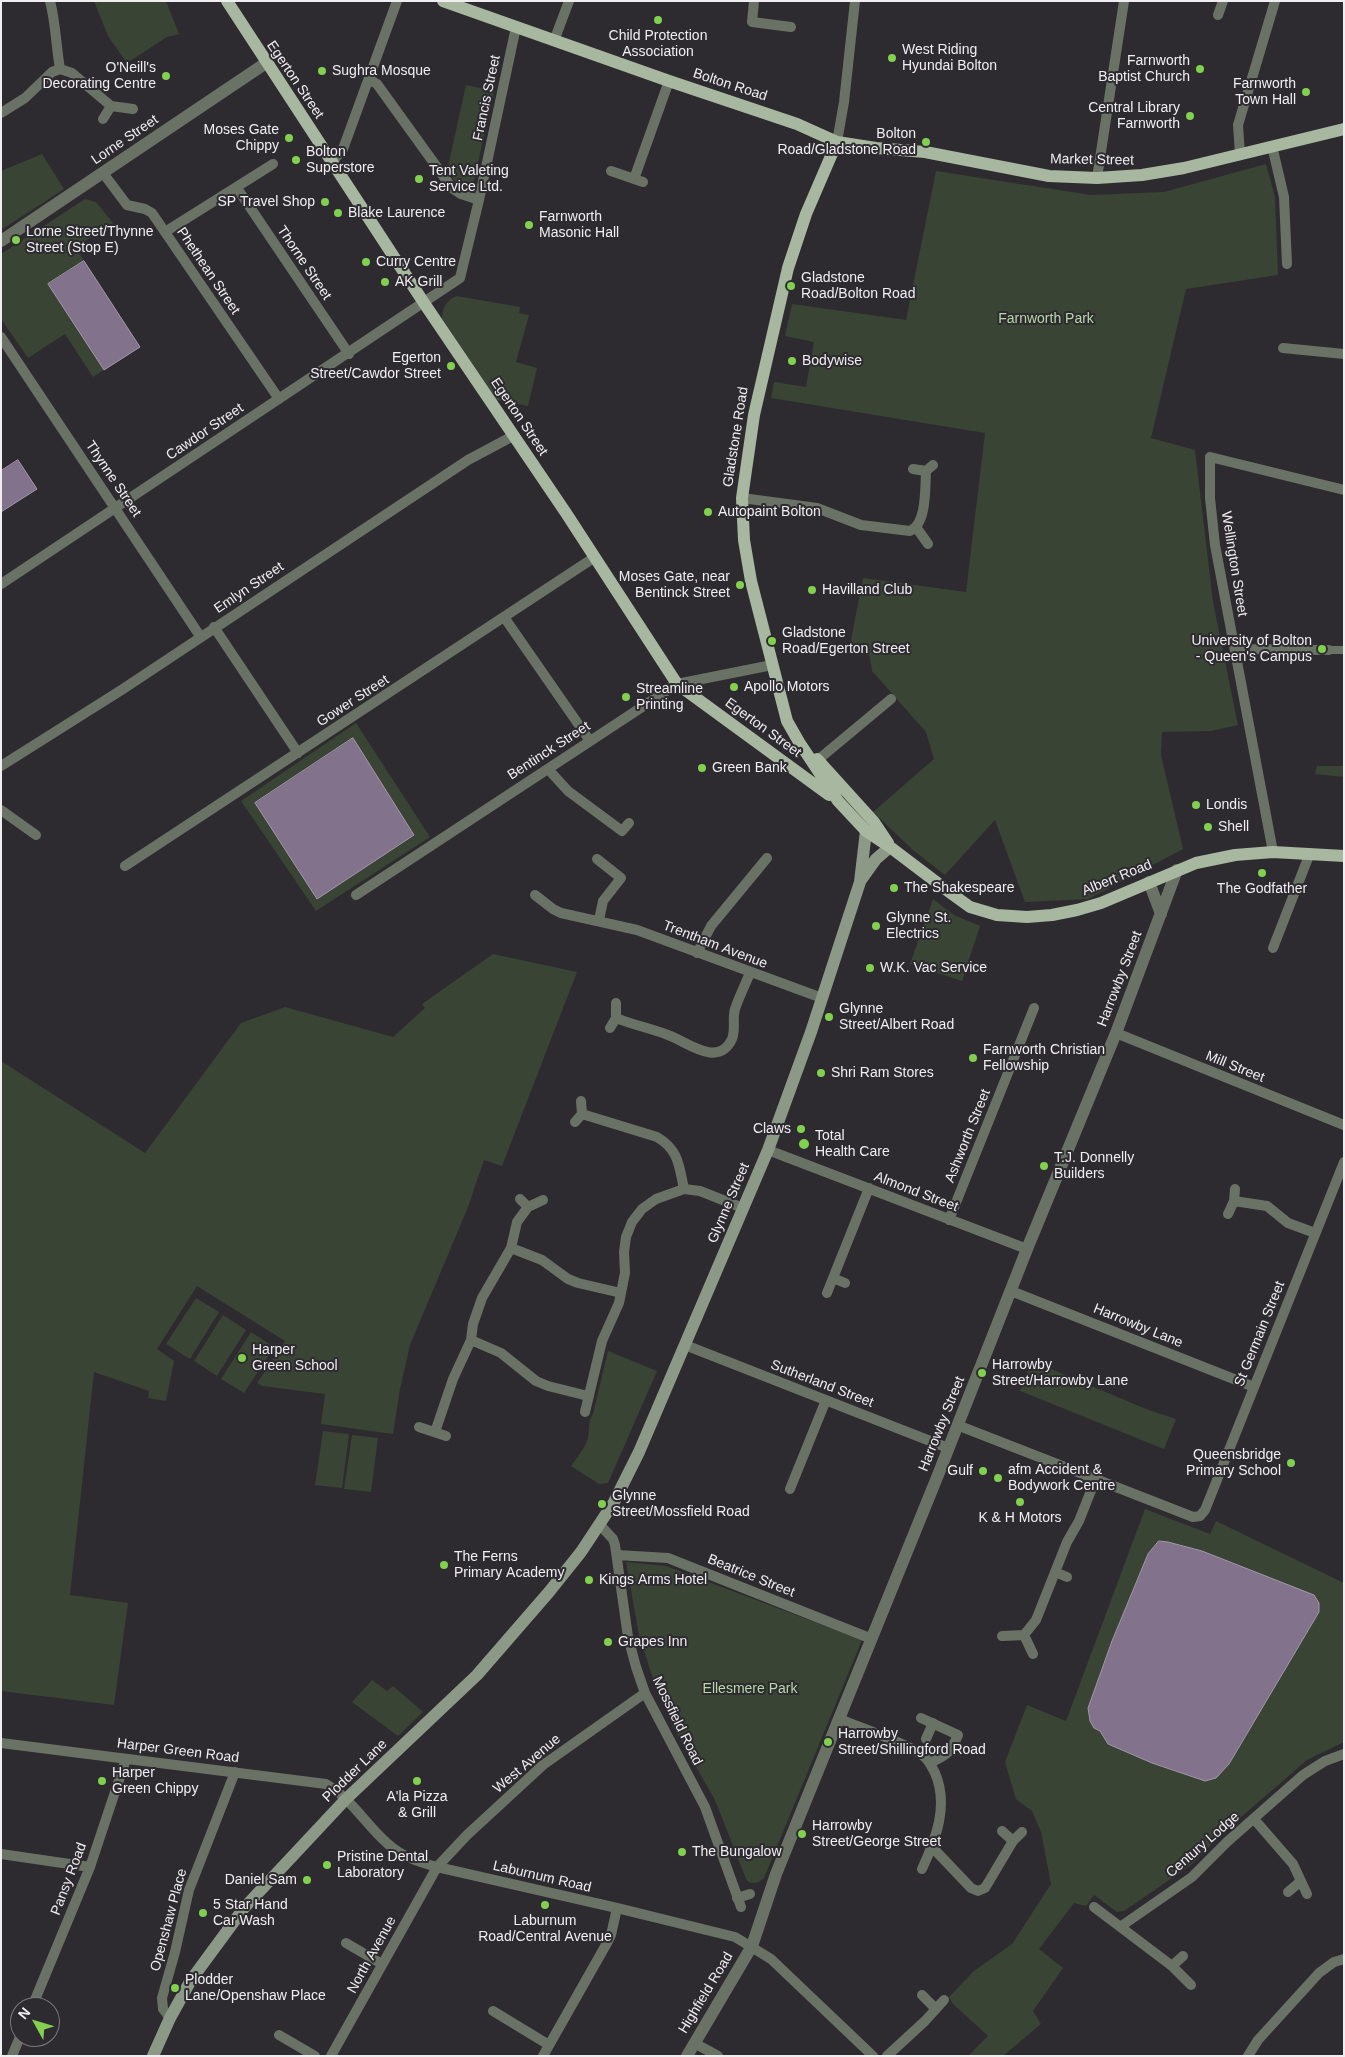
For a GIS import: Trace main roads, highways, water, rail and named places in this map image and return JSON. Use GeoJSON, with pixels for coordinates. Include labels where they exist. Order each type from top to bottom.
{"type":"FeatureCollection","features":[{"type":"Feature","properties":{"kind":"main road","name":"Egerton Street"},"geometry":{"type":"LineString","coordinates":[[227,1],[424,304],[595,557],[677,684],[838,801]]}},
{"type":"Feature","properties":{"kind":"main road","name":"Bolton Road"},"geometry":{"type":"LineString","coordinates":[[443,1],[797,124],[837,142]]}},
{"type":"Feature","properties":{"kind":"main road","name":"Market Street"},"geometry":{"type":"LineString","coordinates":[[837,142],[876,148],[925,152],[1049,176],[1097,178],[1142,176],[1184,168],[1344,129]]}},
{"type":"Feature","properties":{"kind":"main road","name":"Gladstone Road"},"geometry":{"type":"LineString","coordinates":[[837,142],[806,214],[788,268],[751,430],[742,498],[744,540],[751,581],[787,720],[799,742],[874,822],[890,846]]}},
{"type":"Feature","properties":{"kind":"main road","name":"Gladstone Road"},"geometry":{"type":"LineString","coordinates":[[816,762],[838,801]]}},
{"type":"Feature","properties":{"kind":"main road"},"geometry":{"type":"LineString","coordinates":[[838,801],[866,831],[890,846]]}},
{"type":"Feature","properties":{"kind":"main road","name":"Glynne Street"},"geometry":{"type":"LineString","coordinates":[[600,1525],[640,1452],[768,1150],[811,1032],[860,882],[866,831]]}},
{"type":"Feature","properties":{"kind":"main road","name":"Albert Road"},"geometry":{"type":"LineString","coordinates":[[890,846],[970,907],[997,915],[1027,917],[1052,915],[1101,903],[1176,870],[1196,863],[1235,855],[1274,852],[1344,856]]}},
{"type":"Feature","properties":{"kind":"main road","name":"Glynne Street"},"geometry":{"type":"LineString","coordinates":[[860,882],[872,864],[890,846]]}},
{"type":"Feature","properties":{"kind":"main road","name":"Plodder Lane"},"geometry":{"type":"LineString","coordinates":[[153,2056],[170,2018],[191,1980],[230,1925],[292,1854],[346,1799],[477,1675],[549,1592],[600,1525]]}},
{"type":"Feature","properties":{"kind":"place","name":"Child Protection Association"},"geometry":{"type":"Point","coordinates":[658,20]}},
{"type":"Feature","properties":{"kind":"place","name":"West Riding Hyundai Bolton"},"geometry":{"type":"Point","coordinates":[892,58]}},
{"type":"Feature","properties":{"kind":"place","name":"Farnworth Baptist Church"},"geometry":{"type":"Point","coordinates":[1200,69]}},
{"type":"Feature","properties":{"kind":"place","name":"Sughra Mosque"},"geometry":{"type":"Point","coordinates":[322,71]}},
{"type":"Feature","properties":{"kind":"place","name":"O'Neill's Decorating Centre"},"geometry":{"type":"Point","coordinates":[166,76]}},
{"type":"Feature","properties":{"kind":"place","name":"Farnworth Town Hall"},"geometry":{"type":"Point","coordinates":[1306,92]}},
{"type":"Feature","properties":{"kind":"place","name":"Central Library Farnworth"},"geometry":{"type":"Point","coordinates":[1190,116]}},
{"type":"Feature","properties":{"kind":"place","name":"Moses Gate Chippy"},"geometry":{"type":"Point","coordinates":[289,138]}},
{"type":"Feature","properties":{"kind":"place","name":"Bolton Road/Gladstone Road"},"geometry":{"type":"Point","coordinates":[926,142]}},
{"type":"Feature","properties":{"kind":"place","name":"Bolton Superstore"},"geometry":{"type":"Point","coordinates":[296,160]}},
{"type":"Feature","properties":{"kind":"place","name":"Tent Valeting Service Ltd."},"geometry":{"type":"Point","coordinates":[419,179]}},
{"type":"Feature","properties":{"kind":"place","name":"SP Travel Shop"},"geometry":{"type":"Point","coordinates":[325,202]}},
{"type":"Feature","properties":{"kind":"place","name":"Blake Laurence"},"geometry":{"type":"Point","coordinates":[338,213]}},
{"type":"Feature","properties":{"kind":"place","name":"Farnworth Masonic Hall"},"geometry":{"type":"Point","coordinates":[529,225]}},
{"type":"Feature","properties":{"kind":"place","name":"Lorne Street/Thynne Street (Stop E)"},"geometry":{"type":"Point","coordinates":[16,240]}},
{"type":"Feature","properties":{"kind":"place","name":"Curry Centre"},"geometry":{"type":"Point","coordinates":[366,262]}},
{"type":"Feature","properties":{"kind":"place","name":"AK Grill"},"geometry":{"type":"Point","coordinates":[385,282]}},
{"type":"Feature","properties":{"kind":"place","name":"Gladstone Road/Bolton Road"},"geometry":{"type":"Point","coordinates":[791,286]}},
{"type":"Feature","properties":{"kind":"place","name":"Bodywise"},"geometry":{"type":"Point","coordinates":[792,361]}},
{"type":"Feature","properties":{"kind":"place","name":"Egerton Street/Cawdor Street"},"geometry":{"type":"Point","coordinates":[451,366]}},
{"type":"Feature","properties":{"kind":"place","name":"Autopaint Bolton"},"geometry":{"type":"Point","coordinates":[708,512]}},
{"type":"Feature","properties":{"kind":"place","name":"Moses Gate, near Bentinck Street"},"geometry":{"type":"Point","coordinates":[740,585]}},
{"type":"Feature","properties":{"kind":"place","name":"Havilland Club"},"geometry":{"type":"Point","coordinates":[812,590]}},
{"type":"Feature","properties":{"kind":"place","name":"Gladstone Road/Egerton Street"},"geometry":{"type":"Point","coordinates":[772,641]}},
{"type":"Feature","properties":{"kind":"place","name":"University of Bolton - Queen's Campus"},"geometry":{"type":"Point","coordinates":[1322,649]}},
{"type":"Feature","properties":{"kind":"place","name":"Apollo Motors"},"geometry":{"type":"Point","coordinates":[734,687]}},
{"type":"Feature","properties":{"kind":"place","name":"Streamline Printing"},"geometry":{"type":"Point","coordinates":[626,697]}},
{"type":"Feature","properties":{"kind":"place","name":"Green Bank"},"geometry":{"type":"Point","coordinates":[702,768]}},
{"type":"Feature","properties":{"kind":"place","name":"Londis"},"geometry":{"type":"Point","coordinates":[1196,805]}},
{"type":"Feature","properties":{"kind":"place","name":"Shell"},"geometry":{"type":"Point","coordinates":[1208,827]}},
{"type":"Feature","properties":{"kind":"place","name":"The Godfather"},"geometry":{"type":"Point","coordinates":[1262,873]}},
{"type":"Feature","properties":{"kind":"place","name":"The Shakespeare"},"geometry":{"type":"Point","coordinates":[894,888]}},
{"type":"Feature","properties":{"kind":"place","name":"Glynne St. Electrics"},"geometry":{"type":"Point","coordinates":[876,926]}},
{"type":"Feature","properties":{"kind":"place","name":"W.K. Vac Service"},"geometry":{"type":"Point","coordinates":[870,968]}},
{"type":"Feature","properties":{"kind":"place","name":"Glynne Street/Albert Road"},"geometry":{"type":"Point","coordinates":[829,1017]}},
{"type":"Feature","properties":{"kind":"place","name":"Farnworth Christian Fellowship"},"geometry":{"type":"Point","coordinates":[973,1058]}},
{"type":"Feature","properties":{"kind":"place","name":"Shri Ram Stores"},"geometry":{"type":"Point","coordinates":[821,1073]}},
{"type":"Feature","properties":{"kind":"place","name":"Claws"},"geometry":{"type":"Point","coordinates":[801,1129]}},
{"type":"Feature","properties":{"kind":"place","name":"Total Health Care"},"geometry":{"type":"Point","coordinates":[804,1144]}},
{"type":"Feature","properties":{"kind":"place","name":"T.J. Donnelly Builders"},"geometry":{"type":"Point","coordinates":[1044,1166]}},
{"type":"Feature","properties":{"kind":"place","name":"Harper Green School"},"geometry":{"type":"Point","coordinates":[242,1358]}},
{"type":"Feature","properties":{"kind":"place","name":"Harrowby Street/Harrowby Lane"},"geometry":{"type":"Point","coordinates":[982,1373]}},
{"type":"Feature","properties":{"kind":"place","name":"Queensbridge Primary School"},"geometry":{"type":"Point","coordinates":[1291,1463]}},
{"type":"Feature","properties":{"kind":"place","name":"Gulf"},"geometry":{"type":"Point","coordinates":[983,1471]}},
{"type":"Feature","properties":{"kind":"place","name":"afm Accident & Bodywork Centre"},"geometry":{"type":"Point","coordinates":[998,1478]}},
{"type":"Feature","properties":{"kind":"place","name":"K & H Motors"},"geometry":{"type":"Point","coordinates":[1020,1502]}},
{"type":"Feature","properties":{"kind":"place","name":"Glynne Street/Mossfield Road"},"geometry":{"type":"Point","coordinates":[602,1504]}},
{"type":"Feature","properties":{"kind":"place","name":"The Ferns Primary Academy"},"geometry":{"type":"Point","coordinates":[444,1565]}},
{"type":"Feature","properties":{"kind":"place","name":"Kings Arms Hotel"},"geometry":{"type":"Point","coordinates":[589,1580]}},
{"type":"Feature","properties":{"kind":"place","name":"Grapes Inn"},"geometry":{"type":"Point","coordinates":[608,1642]}},
{"type":"Feature","properties":{"kind":"place","name":"Harrowby Street/Shillingford Road"},"geometry":{"type":"Point","coordinates":[828,1742]}},
{"type":"Feature","properties":{"kind":"place","name":"Harper Green Chippy"},"geometry":{"type":"Point","coordinates":[102,1781]}},
{"type":"Feature","properties":{"kind":"place","name":"A'la Pizza & Grill"},"geometry":{"type":"Point","coordinates":[417,1781]}},
{"type":"Feature","properties":{"kind":"place","name":"Harrowby Street/George Street"},"geometry":{"type":"Point","coordinates":[802,1834]}},
{"type":"Feature","properties":{"kind":"place","name":"The Bungalow"},"geometry":{"type":"Point","coordinates":[682,1852]}},
{"type":"Feature","properties":{"kind":"place","name":"Pristine Dental Laboratory"},"geometry":{"type":"Point","coordinates":[327,1865]}},
{"type":"Feature","properties":{"kind":"place","name":"Daniel Sam"},"geometry":{"type":"Point","coordinates":[307,1880]}},
{"type":"Feature","properties":{"kind":"place","name":"Laburnum Road/Central Avenue"},"geometry":{"type":"Point","coordinates":[545,1905]}},
{"type":"Feature","properties":{"kind":"place","name":"5 Star Hand Car Wash"},"geometry":{"type":"Point","coordinates":[203,1913]}},
{"type":"Feature","properties":{"kind":"place","name":"Plodder Lane/Openshaw Place"},"geometry":{"type":"Point","coordinates":[175,1988]}},
{"type":"Feature","properties":{"kind":"park label","name":"Farnworth Park"},"geometry":{"type":"Point","coordinates":[1046,319]}},
{"type":"Feature","properties":{"kind":"park label","name":"Ellesmere Park"},"geometry":{"type":"Point","coordinates":[750,1689]}}]}
